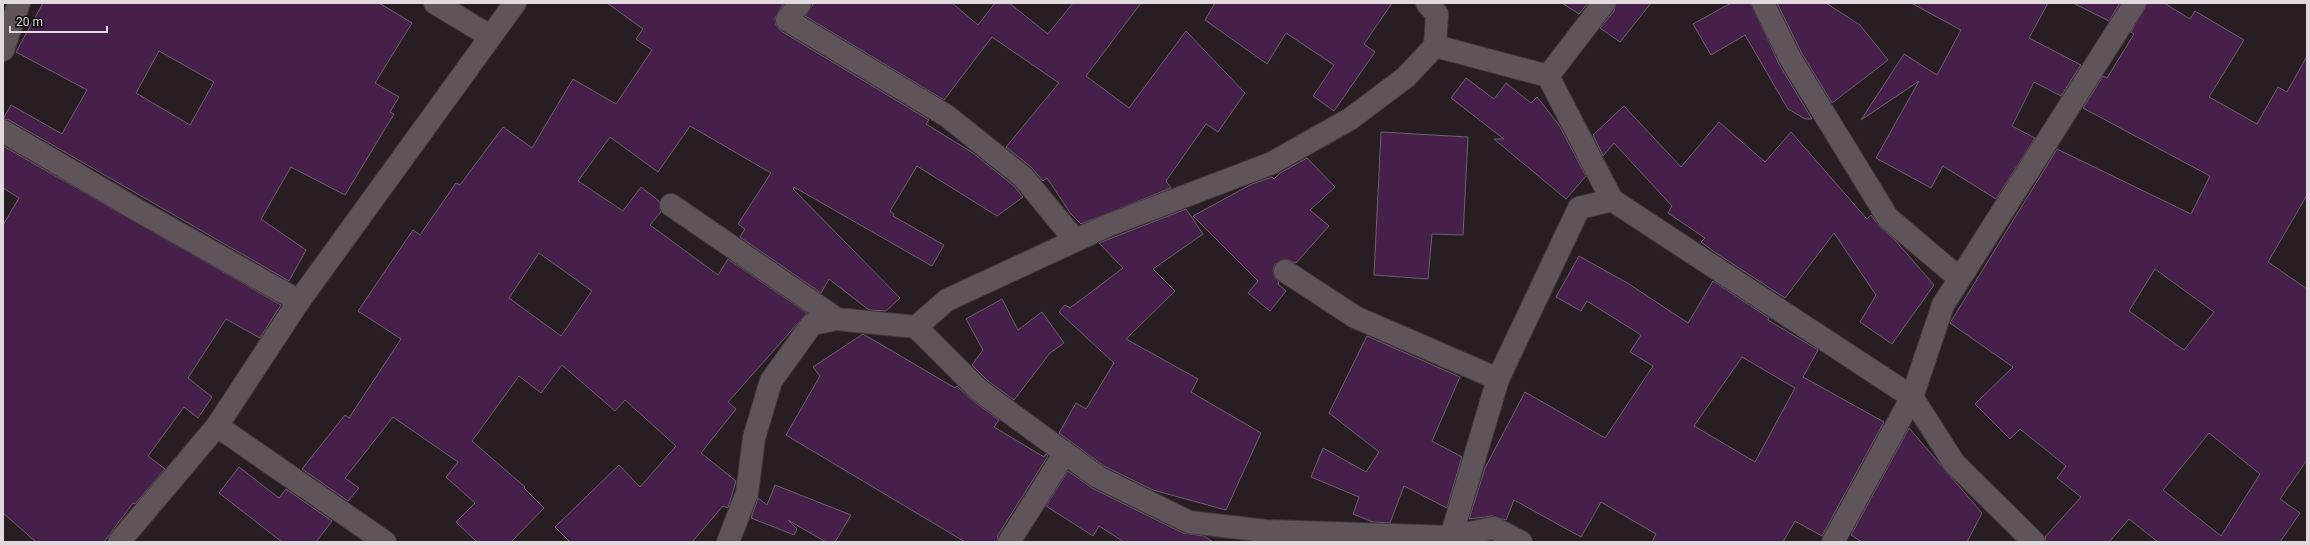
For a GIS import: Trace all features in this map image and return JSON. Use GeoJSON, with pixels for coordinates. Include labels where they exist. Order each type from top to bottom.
{"type":"FeatureCollection","features":[{"type":"Feature","properties":{"kind":"street"},"geometry":{"type":"LineString","coordinates":[[3,50],[19,3]]}},
{"type":"Feature","properties":{"kind":"street"},"geometry":{"type":"LineString","coordinates":[[435,3],[490,36]]}},
{"type":"Feature","properties":{"kind":"street"},"geometry":{"type":"LineString","coordinates":[[119,542],[217,426],[299,301],[515,3]]}},
{"type":"Feature","properties":{"kind":"street"},"geometry":{"type":"LineString","coordinates":[[800,3],[787,20],[947,116],[1023,177],[1075,240]]}},
{"type":"Feature","properties":{"kind":"street"},"geometry":{"type":"LineString","coordinates":[[1548,76],[1604,3]]}},
{"type":"Feature","properties":{"kind":"street"},"geometry":{"type":"LineString","coordinates":[[1763,3],[1790,58],[1888,218],[1959,278]]}},
{"type":"Feature","properties":{"kind":"street"},"geometry":{"type":"LineString","coordinates":[[1833,542],[1912,397],[1943,305],[2135,3]]}},
{"type":"Feature","properties":{"kind":"street"},"geometry":{"type":"LineString","coordinates":[[916,327],[947,300],[1109,225],[1272,163],[1350,119],[1406,77],[1435,46],[1436,7]]}},
{"type":"Feature","properties":{"kind":"street"},"geometry":{"type":"LineString","coordinates":[[1435,46],[1548,76],[1612,200],[1912,397],[1954,463],[2034,542]]}},
{"type":"Feature","properties":{"kind":"street"},"geometry":{"type":"LineString","coordinates":[[3,131],[138,211],[299,301]]}},
{"type":"Feature","properties":{"kind":"street"},"geometry":{"type":"LineString","coordinates":[[1451,537],[1498,379],[1579,208],[1612,200]]}},
{"type":"Feature","properties":{"kind":"street"},"geometry":{"type":"LineString","coordinates":[[671,205],[837,319]]}},
{"type":"Feature","properties":{"kind":"street"},"geometry":{"type":"LineString","coordinates":[[1285,271],[1355,316],[1498,379]]}},
{"type":"Feature","properties":{"kind":"street"},"geometry":{"type":"LineString","coordinates":[[728,542],[747,493],[754,438],[771,381],[812,324],[837,319],[916,327],[980,391],[1098,477],[1189,522],[1263,537],[1451,537],[1494,528],[1521,542]]}},
{"type":"Feature","properties":{"kind":"street"},"geometry":{"type":"LineString","coordinates":[[217,426],[385,542]]}},
{"type":"Feature","properties":{"kind":"street"},"geometry":{"type":"LineString","coordinates":[[1009,542],[1065,453]]}},
{"type":"Feature","properties":{"kind":"building"},"geometry":{"type":"Polygon","coordinates":[[[43,3],[379,3],[412,23],[375,83],[399,97],[390,112],[394,114],[345,195],[291,167],[261,219],[306,250],[289,281],[9,120],[3,119],[11,105],[62,134],[87,90],[16,52],[43,3]],[[159,51],[136,93],[190,125],[214,82],[159,51]]]}},
{"type":"Feature","properties":{"kind":"building"},"geometry":{"type":"Polygon","coordinates":[[[607,3],[784,3],[775,18],[776,25],[781,31],[929,120],[926,124],[973,153],[1014,186],[1023,197],[997,216],[917,166],[890,211],[894,214],[893,216],[944,245],[932,266],[794,187],[793,189],[900,298],[886,311],[869,310],[829,279],[821,293],[740,237],[745,229],[738,224],[771,173],[690,126],[658,172],[610,137],[578,181],[623,211],[641,187],[659,201],[661,212],[650,225],[718,275],[728,259],[807,313],[728,402],[736,409],[701,453],[736,481],[728,508],[723,506],[692,542],[570,542],[555,527],[619,465],[640,487],[676,446],[625,400],[615,411],[562,365],[541,393],[519,376],[472,441],[525,487],[524,488],[544,508],[511,542],[477,542],[456,522],[475,503],[446,477],[458,462],[393,417],[345,478],[359,488],[348,501],[302,469],[345,415],[349,418],[401,339],[358,311],[413,230],[420,235],[456,183],[460,185],[503,127],[532,148],[573,79],[616,104],[652,50],[636,39],[643,29],[607,3]],[[539,253],[509,298],[561,336],[592,291],[539,253]]]}},
{"type":"Feature","properties":{"kind":"building"},"geometry":{"type":"Polygon","coordinates":[[[814,3],[952,3],[978,25],[995,3],[1009,3],[1048,34],[1073,3],[1141,3],[1086,76],[1129,108],[1186,31],[1245,93],[1218,132],[1206,124],[1166,181],[1171,188],[1081,224],[1071,214],[1047,178],[1043,181],[1031,167],[1006,147],[1059,83],[992,37],[944,100],[805,16],[814,3]]]}},
{"type":"Feature","properties":{"kind":"building"},"geometry":{"type":"Polygon","coordinates":[[[1215,3],[1392,3],[1364,44],[1375,52],[1334,111],[1313,96],[1334,65],[1286,33],[1267,64],[1205,20],[1215,3]]]}},
{"type":"Feature","properties":{"kind":"building"},"geometry":{"type":"Polygon","coordinates":[[[1562,3],[1588,3],[1579,14],[1562,3]]]}},
{"type":"Feature","properties":{"kind":"building"},"geometry":{"type":"Polygon","coordinates":[[[1616,3],[1651,3],[1620,42],[1600,28],[1614,11],[1616,3]]]}},
{"type":"Feature","properties":{"kind":"building"},"geometry":{"type":"Polygon","coordinates":[[[1731,3],[1751,3],[1779,64],[1812,119],[1805,119],[1788,109],[1745,35],[1711,55],[1693,24],[1731,3]]]}},
{"type":"Feature","properties":{"kind":"building"},"geometry":{"type":"Polygon","coordinates":[[[1777,3],[1826,3],[1860,25],[1888,60],[1832,103],[1801,52],[1777,3]]]}},
{"type":"Feature","properties":{"kind":"building"},"geometry":{"type":"Polygon","coordinates":[[[1911,3],[2048,3],[2029,38],[2081,65],[2061,96],[2034,82],[2012,126],[2035,138],[1996,199],[1943,166],[1931,188],[1876,158],[1919,81],[1861,120],[1904,54],[1937,75],[1961,30],[1911,3]]]}},
{"type":"Feature","properties":{"kind":"building"},"geometry":{"type":"Polygon","coordinates":[[[2073,3],[2120,3],[2109,21],[2073,3]]]}},
{"type":"Feature","properties":{"kind":"building"},"geometry":{"type":"Polygon","coordinates":[[[2147,3],[2164,3],[2190,19],[2195,11],[2244,40],[2209,97],[2257,124],[2278,87],[2287,92],[2307,56],[2307,195],[2268,262],[2307,289],[2307,460],[2280,499],[2300,513],[2280,542],[2158,542],[2129,519],[2109,542],[2046,542],[2045,537],[2081,497],[2057,478],[2066,466],[2020,429],[2010,439],[1975,404],[2013,367],[1950,323],[2057,149],[2191,214],[2210,176],[2083,108],[2103,76],[2107,78],[2134,34],[2131,32],[2147,3]],[[2155,269],[2129,311],[2184,350],[2214,312],[2155,269]],[[2209,433],[2163,490],[2221,536],[2260,474],[2209,433]]]}},
{"type":"Feature","properties":{"kind":"building"},"geometry":{"type":"Polygon","coordinates":[[[1466,78],[1494,99],[1506,83],[1531,103],[1537,97],[1559,125],[1586,176],[1566,199],[1494,139],[1504,139],[1451,98],[1466,78]]]}},
{"type":"Feature","properties":{"kind":"building"},"geometry":{"type":"Polygon","coordinates":[[[1624,106],[1681,167],[1719,122],[1765,162],[1791,132],[1867,219],[1871,215],[1880,227],[1894,239],[1934,285],[1892,344],[1860,322],[1876,295],[1834,233],[1785,298],[1716,253],[1701,242],[1705,238],[1668,213],[1672,206],[1614,143],[1603,156],[1593,135],[1624,106]]]}},
{"type":"Feature","properties":{"kind":"building"},"geometry":{"type":"Polygon","coordinates":[[[1381,132],[1468,137],[1463,235],[1432,234],[1428,279],[1374,275],[1381,132]]]}},
{"type":"Feature","properties":{"kind":"building"},"geometry":{"type":"Polygon","coordinates":[[[3,146],[281,305],[260,338],[226,319],[188,378],[212,397],[198,418],[184,407],[148,456],[165,469],[135,504],[133,503],[104,542],[36,542],[3,513],[3,225],[19,198],[3,188],[3,146]]]}},
{"type":"Feature","properties":{"kind":"building"},"geometry":{"type":"Polygon","coordinates":[[[1307,158],[1335,187],[1310,210],[1329,226],[1296,263],[1285,259],[1275,264],[1273,270],[1274,276],[1279,282],[1278,284],[1286,291],[1270,311],[1248,293],[1258,281],[1193,216],[1252,184],[1272,177],[1274,179],[1280,173],[1307,158]]]}},
{"type":"Feature","properties":{"kind":"building"},"geometry":{"type":"Polygon","coordinates":[[[1186,209],[1203,234],[1153,269],[1175,291],[1126,339],[1198,379],[1191,392],[1261,433],[1226,510],[1153,490],[1104,466],[1059,433],[1076,403],[1086,409],[1114,363],[1059,312],[1065,305],[1070,308],[1123,268],[1099,243],[1186,209]]]}},
{"type":"Feature","properties":{"kind":"building"},"geometry":{"type":"Polygon","coordinates":[[[1579,256],[1629,284],[1688,323],[1713,281],[1769,318],[1768,320],[1818,350],[1803,377],[1884,422],[1822,536],[1795,521],[1783,542],[1652,542],[1656,534],[1601,502],[1581,537],[1514,500],[1506,520],[1492,516],[1469,519],[1485,468],[1525,392],[1605,438],[1653,366],[1630,352],[1641,335],[1587,301],[1581,311],[1556,297],[1579,256]],[[1742,357],[1694,426],[1755,462],[1795,388],[1742,357]]]}},
{"type":"Feature","properties":{"kind":"building"},"geometry":{"type":"Polygon","coordinates":[[[1002,299],[1018,330],[1042,312],[1064,343],[1050,353],[1014,400],[988,381],[972,365],[983,350],[966,319],[1002,299]]]}},
{"type":"Feature","properties":{"kind":"building"},"geometry":{"type":"Polygon","coordinates":[[[863,334],[955,388],[957,386],[973,401],[999,420],[994,427],[1044,457],[1046,454],[1048,456],[998,535],[997,542],[965,542],[786,435],[820,376],[813,367],[863,334]]]}},
{"type":"Feature","properties":{"kind":"building"},"geometry":{"type":"Polygon","coordinates":[[[1367,336],[1460,377],[1432,441],[1462,457],[1447,508],[1404,486],[1390,523],[1373,522],[1353,514],[1359,497],[1311,477],[1323,448],[1366,472],[1379,452],[1329,413],[1367,336]]]}},
{"type":"Feature","properties":{"kind":"building"},"geometry":{"type":"Polygon","coordinates":[[[1909,428],[1982,513],[1967,542],[1862,542],[1851,535],[1909,428]]]}},
{"type":"Feature","properties":{"kind":"building"},"geometry":{"type":"Polygon","coordinates":[[[239,467],[279,498],[286,489],[332,521],[316,542],[282,542],[219,493],[239,467]]]}},
{"type":"Feature","properties":{"kind":"building"},"geometry":{"type":"Polygon","coordinates":[[[1068,471],[1092,488],[1183,533],[1204,536],[1213,542],[1124,542],[1099,526],[1093,536],[1046,506],[1068,471]]]}},
{"type":"Feature","properties":{"kind":"building"},"geometry":{"type":"Polygon","coordinates":[[[775,485],[851,515],[835,542],[826,542],[788,520],[797,529],[794,535],[751,518],[758,498],[767,505],[775,485]]]}}]}
